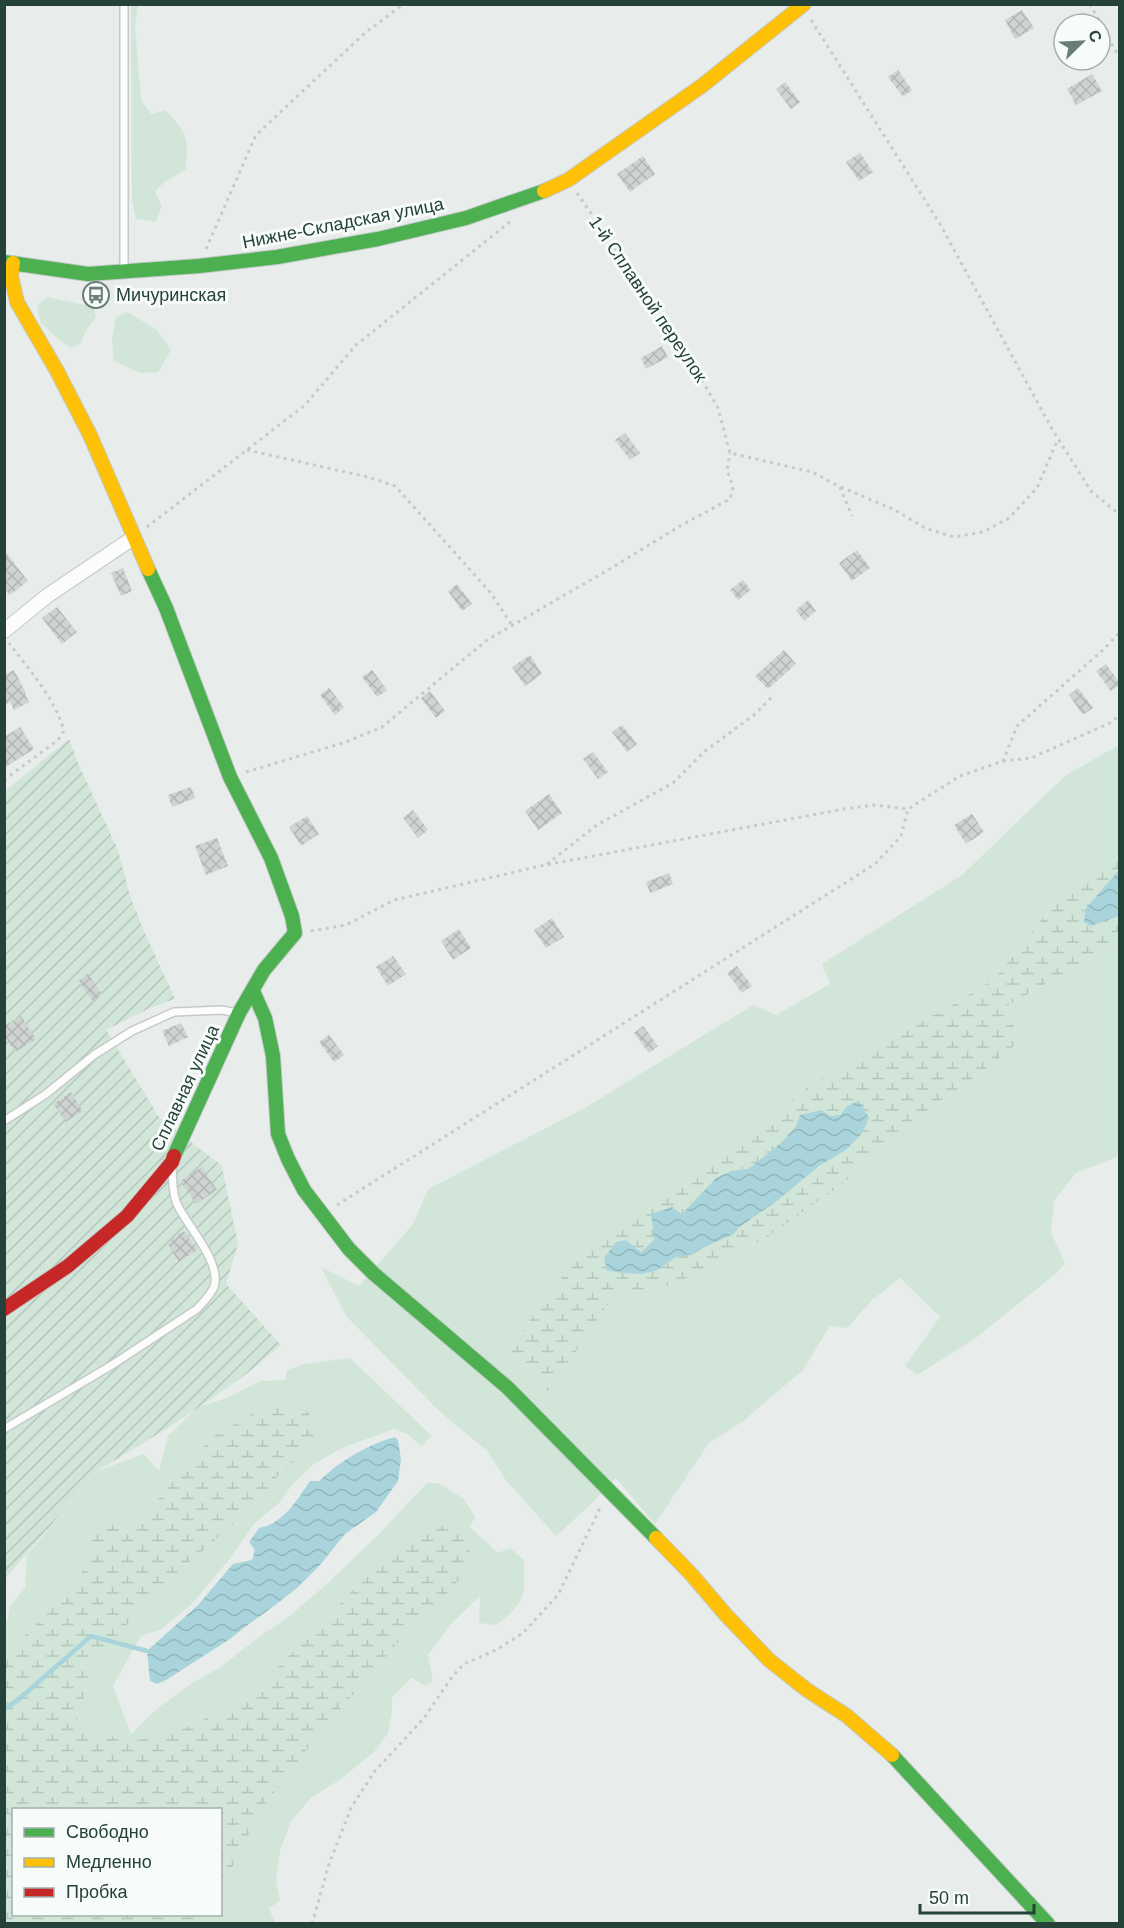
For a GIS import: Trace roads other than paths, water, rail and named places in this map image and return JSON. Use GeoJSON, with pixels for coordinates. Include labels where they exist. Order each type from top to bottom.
{"type":"FeatureCollection","features":[{"type":"Feature","properties":{"kind":"street","name":"Нижне-Складская улица"},"geometry":{"type":"LineString","coordinates":[[9,263],[88,274],[199,266],[277,257],[389,237],[466,218],[534,196],[568,180],[703,85],[803,5]]}},
{"type":"Feature","properties":{"kind":"street"},"geometry":{"type":"LineString","coordinates":[[4,630],[47,596],[133,538],[90,435],[57,371],[17,302],[9,263]]}},
{"type":"Feature","properties":{"kind":"street","name":"Сплавная улица"},"geometry":{"type":"LineString","coordinates":[[4,1309],[68,1266],[127,1216],[172,1162],[239,1013],[264,970],[295,933],[292,916],[271,858],[230,777],[166,608],[133,538]]}},
{"type":"Feature","properties":{"kind":"street"},"geometry":{"type":"LineString","coordinates":[[253,991],[265,1018],[273,1056],[278,1134],[304,1191],[349,1249],[374,1274],[508,1388],[692,1574],[726,1615],[769,1660],[807,1690],[847,1716],[900,1764],[1048,1923]]}},
{"type":"Feature","properties":{"kind":"lane"},"geometry":{"type":"LineString","coordinates":[[124,4],[124,272]]}},
{"type":"Feature","properties":{"kind":"lane"},"geometry":{"type":"LineString","coordinates":[[4,1121],[46,1094],[94,1055],[132,1030],[174,1012],[222,1010],[239,1013]]}},
{"type":"Feature","properties":{"kind":"lane"},"geometry":{"type":"LineString","coordinates":[[4,1429],[112,1365],[197,1309],[208,1297],[214,1286],[216,1274],[207,1254],[176,1203],[172,1162]]}},
{"type":"Feature","properties":{"kind":"water"},"geometry":{"type":"Polygon","coordinates":[[[1119,870],[1119,916],[1091,926],[1084,922],[1085,909],[1119,870]]]}},
{"type":"Feature","properties":{"kind":"water"},"geometry":{"type":"Polygon","coordinates":[[[859,1101],[869,1118],[862,1133],[846,1150],[819,1166],[777,1201],[738,1228],[734,1234],[691,1255],[676,1257],[656,1271],[641,1274],[607,1270],[604,1258],[616,1242],[626,1240],[641,1252],[654,1240],[651,1214],[672,1207],[682,1214],[716,1178],[731,1171],[748,1169],[782,1142],[796,1126],[800,1115],[822,1110],[830,1116],[840,1115],[847,1106],[859,1101]]]}},
{"type":"Feature","properties":{"kind":"water"},"geometry":{"type":"Polygon","coordinates":[[[395,1437],[398,1440],[401,1459],[398,1481],[376,1512],[345,1534],[320,1565],[297,1588],[230,1639],[166,1680],[157,1684],[150,1681],[147,1651],[198,1605],[233,1564],[252,1560],[255,1550],[249,1542],[259,1528],[268,1526],[282,1516],[310,1481],[319,1481],[354,1454],[395,1437]]]}},
{"type":"Feature","properties":{"kind":"waterway"},"geometry":{"type":"LineString","coordinates":[[4,1709],[18,1700],[91,1636],[147,1651]]}},
{"type":"Feature","properties":{"kind":"place","name":"Мичуринская"},"geometry":{"type":"Point","coordinates":[96,295]}}]}
